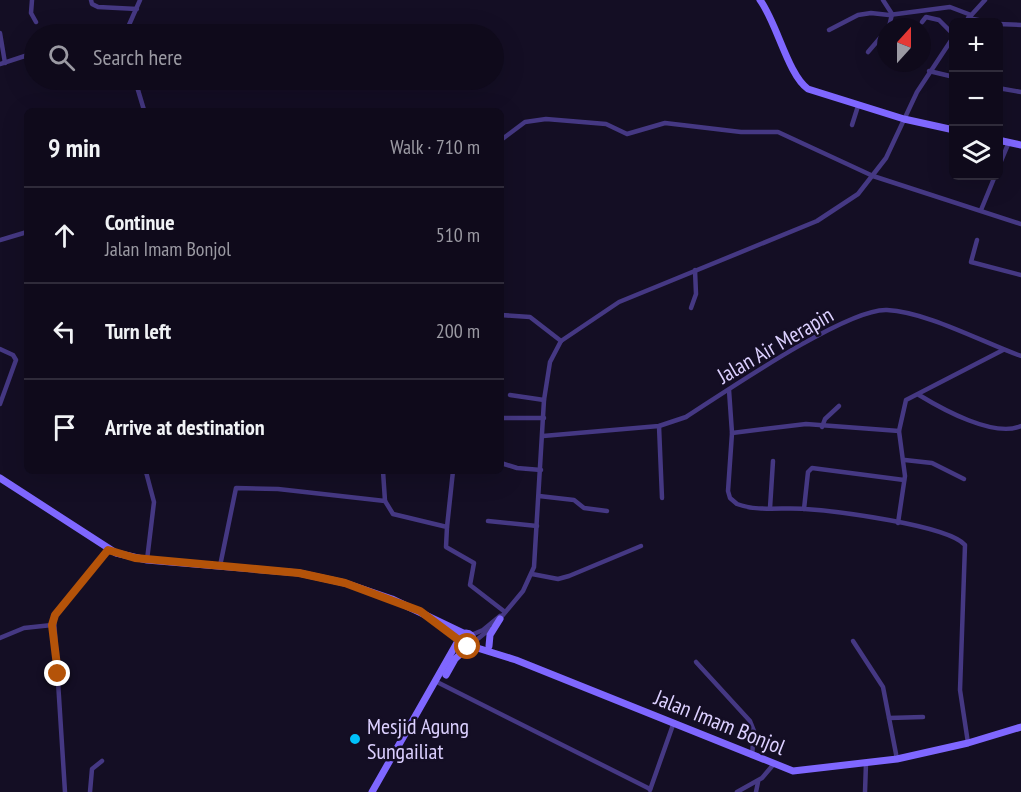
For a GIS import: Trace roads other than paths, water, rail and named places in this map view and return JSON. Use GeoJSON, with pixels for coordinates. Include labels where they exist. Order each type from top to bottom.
{"type":"FeatureCollection","features":[{"type":"Feature","properties":{"kind":"main road"},"geometry":{"type":"LineString","coordinates":[[760,0],[804,86],[812,92],[904,119],[949,129]]}},
{"type":"Feature","properties":{"kind":"main road"},"geometry":{"type":"LineString","coordinates":[[1003,141],[1021,145]]}},
{"type":"Feature","properties":{"kind":"main road","name":"Jalan Imam Bonjol"},"geometry":{"type":"LineString","coordinates":[[0,478],[108,550],[147,560],[299,573],[345,583],[420,611],[467,641],[792,771],[897,759],[968,743],[1021,726]]}},
{"type":"Feature","properties":{"kind":"main road"},"geometry":{"type":"LineString","coordinates":[[489,646],[490,635],[502,615]]}},
{"type":"Feature","properties":{"kind":"main road"},"geometry":{"type":"LineString","coordinates":[[372,792],[467,641]]}},
{"type":"Feature","properties":{"kind":"main road"},"geometry":{"type":"LineString","coordinates":[[376,792],[412,727],[467,641]]}},
{"type":"Feature","properties":{"kind":"main road","name":"Jalan Imam Bonjol"},"geometry":{"type":"LineString","coordinates":[[467,641],[489,646],[516,660]]}},
{"type":"Feature","properties":{"kind":"street"},"geometry":{"type":"LineString","coordinates":[[32,0],[31,13],[36,22]]}},
{"type":"Feature","properties":{"kind":"street"},"geometry":{"type":"LineString","coordinates":[[91,0],[92,4],[98,7],[136,9]]}},
{"type":"Feature","properties":{"kind":"street"},"geometry":{"type":"LineString","coordinates":[[129,24],[140,0]]}},
{"type":"Feature","properties":{"kind":"street"},"geometry":{"type":"LineString","coordinates":[[883,0],[891,14],[890,18]]}},
{"type":"Feature","properties":{"kind":"street"},"geometry":{"type":"LineString","coordinates":[[829,30],[858,15],[891,14],[950,7],[968,18],[985,0]]}},
{"type":"Feature","properties":{"kind":"street"},"geometry":{"type":"LineString","coordinates":[[931,18],[936,19],[949,31]]}},
{"type":"Feature","properties":{"kind":"street"},"geometry":{"type":"LineString","coordinates":[[1003,24],[1021,25]]}},
{"type":"Feature","properties":{"kind":"street"},"geometry":{"type":"LineString","coordinates":[[0,33],[3,64],[24,57]]}},
{"type":"Feature","properties":{"kind":"street"},"geometry":{"type":"LineString","coordinates":[[868,52],[877,42]]}},
{"type":"Feature","properties":{"kind":"street"},"geometry":{"type":"LineString","coordinates":[[931,67],[949,43]]}},
{"type":"Feature","properties":{"kind":"street"},"geometry":{"type":"LineString","coordinates":[[467,641],[483,637],[523,591],[532,574],[541,470],[544,400],[550,362],[561,341],[610,306],[817,221],[858,194],[886,158],[928,72]]}},
{"type":"Feature","properties":{"kind":"street"},"geometry":{"type":"LineString","coordinates":[[931,72],[949,76]]}},
{"type":"Feature","properties":{"kind":"street"},"geometry":{"type":"LineString","coordinates":[[1003,89],[1021,92]]}},
{"type":"Feature","properties":{"kind":"street"},"geometry":{"type":"LineString","coordinates":[[138,90],[143,108]]}},
{"type":"Feature","properties":{"kind":"street"},"geometry":{"type":"LineString","coordinates":[[852,125],[858,106]]}},
{"type":"Feature","properties":{"kind":"street"},"geometry":{"type":"LineString","coordinates":[[504,138],[525,122],[546,119],[606,124],[627,134],[666,123],[741,132],[778,132],[873,176],[1021,224]]}},
{"type":"Feature","properties":{"kind":"street"},"geometry":{"type":"LineString","coordinates":[[1003,158],[1009,142]]}},
{"type":"Feature","properties":{"kind":"street"},"geometry":{"type":"LineString","coordinates":[[981,210],[993,180]]}},
{"type":"Feature","properties":{"kind":"street"},"geometry":{"type":"LineString","coordinates":[[0,240],[24,233]]}},
{"type":"Feature","properties":{"kind":"street"},"geometry":{"type":"LineString","coordinates":[[977,240],[971,262],[1021,275]]}},
{"type":"Feature","properties":{"kind":"street"},"geometry":{"type":"LineString","coordinates":[[691,308],[696,294],[695,270]]}},
{"type":"Feature","properties":{"kind":"street","name":"Jalan Air Merapin"},"geometry":{"type":"LineString","coordinates":[[543,436],[659,426],[686,417],[824,332],[875,311],[886,310],[912,315],[1021,356]]}},
{"type":"Feature","properties":{"kind":"street"},"geometry":{"type":"LineString","coordinates":[[504,315],[530,318],[561,341]]}},
{"type":"Feature","properties":{"kind":"street"},"geometry":{"type":"LineString","coordinates":[[0,349],[14,355],[16,360],[0,404]]}},
{"type":"Feature","properties":{"kind":"street"},"geometry":{"type":"LineString","coordinates":[[898,523],[905,460],[899,431],[906,400],[1003,350]]}},
{"type":"Feature","properties":{"kind":"street"},"geometry":{"type":"LineString","coordinates":[[729,390],[732,433],[730,498],[743,506],[804,509],[898,523],[952,536],[965,545],[960,690],[968,743]]}},
{"type":"Feature","properties":{"kind":"street"},"geometry":{"type":"LineString","coordinates":[[510,395],[544,400]]}},
{"type":"Feature","properties":{"kind":"street"},"geometry":{"type":"LineString","coordinates":[[919,395],[968,419],[1008,430],[1021,426]]}},
{"type":"Feature","properties":{"kind":"street"},"geometry":{"type":"LineString","coordinates":[[822,427],[825,419],[839,406]]}},
{"type":"Feature","properties":{"kind":"street"},"geometry":{"type":"LineString","coordinates":[[504,418],[544,418]]}},
{"type":"Feature","properties":{"kind":"street"},"geometry":{"type":"LineString","coordinates":[[732,433],[806,424],[899,431]]}},
{"type":"Feature","properties":{"kind":"street"},"geometry":{"type":"LineString","coordinates":[[659,426],[662,498]]}},
{"type":"Feature","properties":{"kind":"street"},"geometry":{"type":"LineString","coordinates":[[905,460],[932,463],[964,479]]}},
{"type":"Feature","properties":{"kind":"street"},"geometry":{"type":"LineString","coordinates":[[770,508],[772,461]]}},
{"type":"Feature","properties":{"kind":"street"},"geometry":{"type":"LineString","coordinates":[[504,464],[517,468],[541,470]]}},
{"type":"Feature","properties":{"kind":"street"},"geometry":{"type":"LineString","coordinates":[[804,509],[808,472],[812,468],[904,480]]}},
{"type":"Feature","properties":{"kind":"street"},"geometry":{"type":"LineString","coordinates":[[147,474],[154,502],[147,560]]}},
{"type":"Feature","properties":{"kind":"street"},"geometry":{"type":"LineString","coordinates":[[383,474],[385,501],[393,514],[447,527]]}},
{"type":"Feature","properties":{"kind":"street"},"geometry":{"type":"LineString","coordinates":[[453,474],[446,547],[475,564],[470,585],[502,615]]}},
{"type":"Feature","properties":{"kind":"street"},"geometry":{"type":"LineString","coordinates":[[220,566],[236,488],[278,489],[385,501]]}},
{"type":"Feature","properties":{"kind":"street"},"geometry":{"type":"LineString","coordinates":[[539,496],[574,500],[584,508],[607,511]]}},
{"type":"Feature","properties":{"kind":"street"},"geometry":{"type":"LineString","coordinates":[[488,521],[537,526]]}},
{"type":"Feature","properties":{"kind":"street"},"geometry":{"type":"LineString","coordinates":[[532,574],[558,579],[641,546]]}},
{"type":"Feature","properties":{"kind":"street"},"geometry":{"type":"LineString","coordinates":[[65,792],[52,625],[57,611],[108,550]]}},
{"type":"Feature","properties":{"kind":"street"},"geometry":{"type":"LineString","coordinates":[[0,638],[24,628],[52,625]]}},
{"type":"Feature","properties":{"kind":"street"},"geometry":{"type":"LineString","coordinates":[[853,641],[883,687],[897,759]]}},
{"type":"Feature","properties":{"kind":"street"},"geometry":{"type":"LineString","coordinates":[[696,662],[750,721],[754,731],[752,756]]}},
{"type":"Feature","properties":{"kind":"street"},"geometry":{"type":"LineString","coordinates":[[439,683],[650,791],[674,723]]}},
{"type":"Feature","properties":{"kind":"street"},"geometry":{"type":"LineString","coordinates":[[889,718],[923,717]]}},
{"type":"Feature","properties":{"kind":"street"},"geometry":{"type":"LineString","coordinates":[[90,792],[92,769],[102,761]]}},
{"type":"Feature","properties":{"kind":"street"},"geometry":{"type":"LineString","coordinates":[[865,792],[866,763]]}},
{"type":"Feature","properties":{"kind":"street"},"geometry":{"type":"LineString","coordinates":[[737,792],[758,782],[773,765]]}},
{"type":"Feature","properties":{"kind":"street"},"geometry":{"type":"LineString","coordinates":[[756,792],[758,782]]}},
{"type":"Feature","properties":{"kind":"place","name":"Mesjid Agung Sungailiat"},"geometry":{"type":"Point","coordinates":[355,739]}}]}
